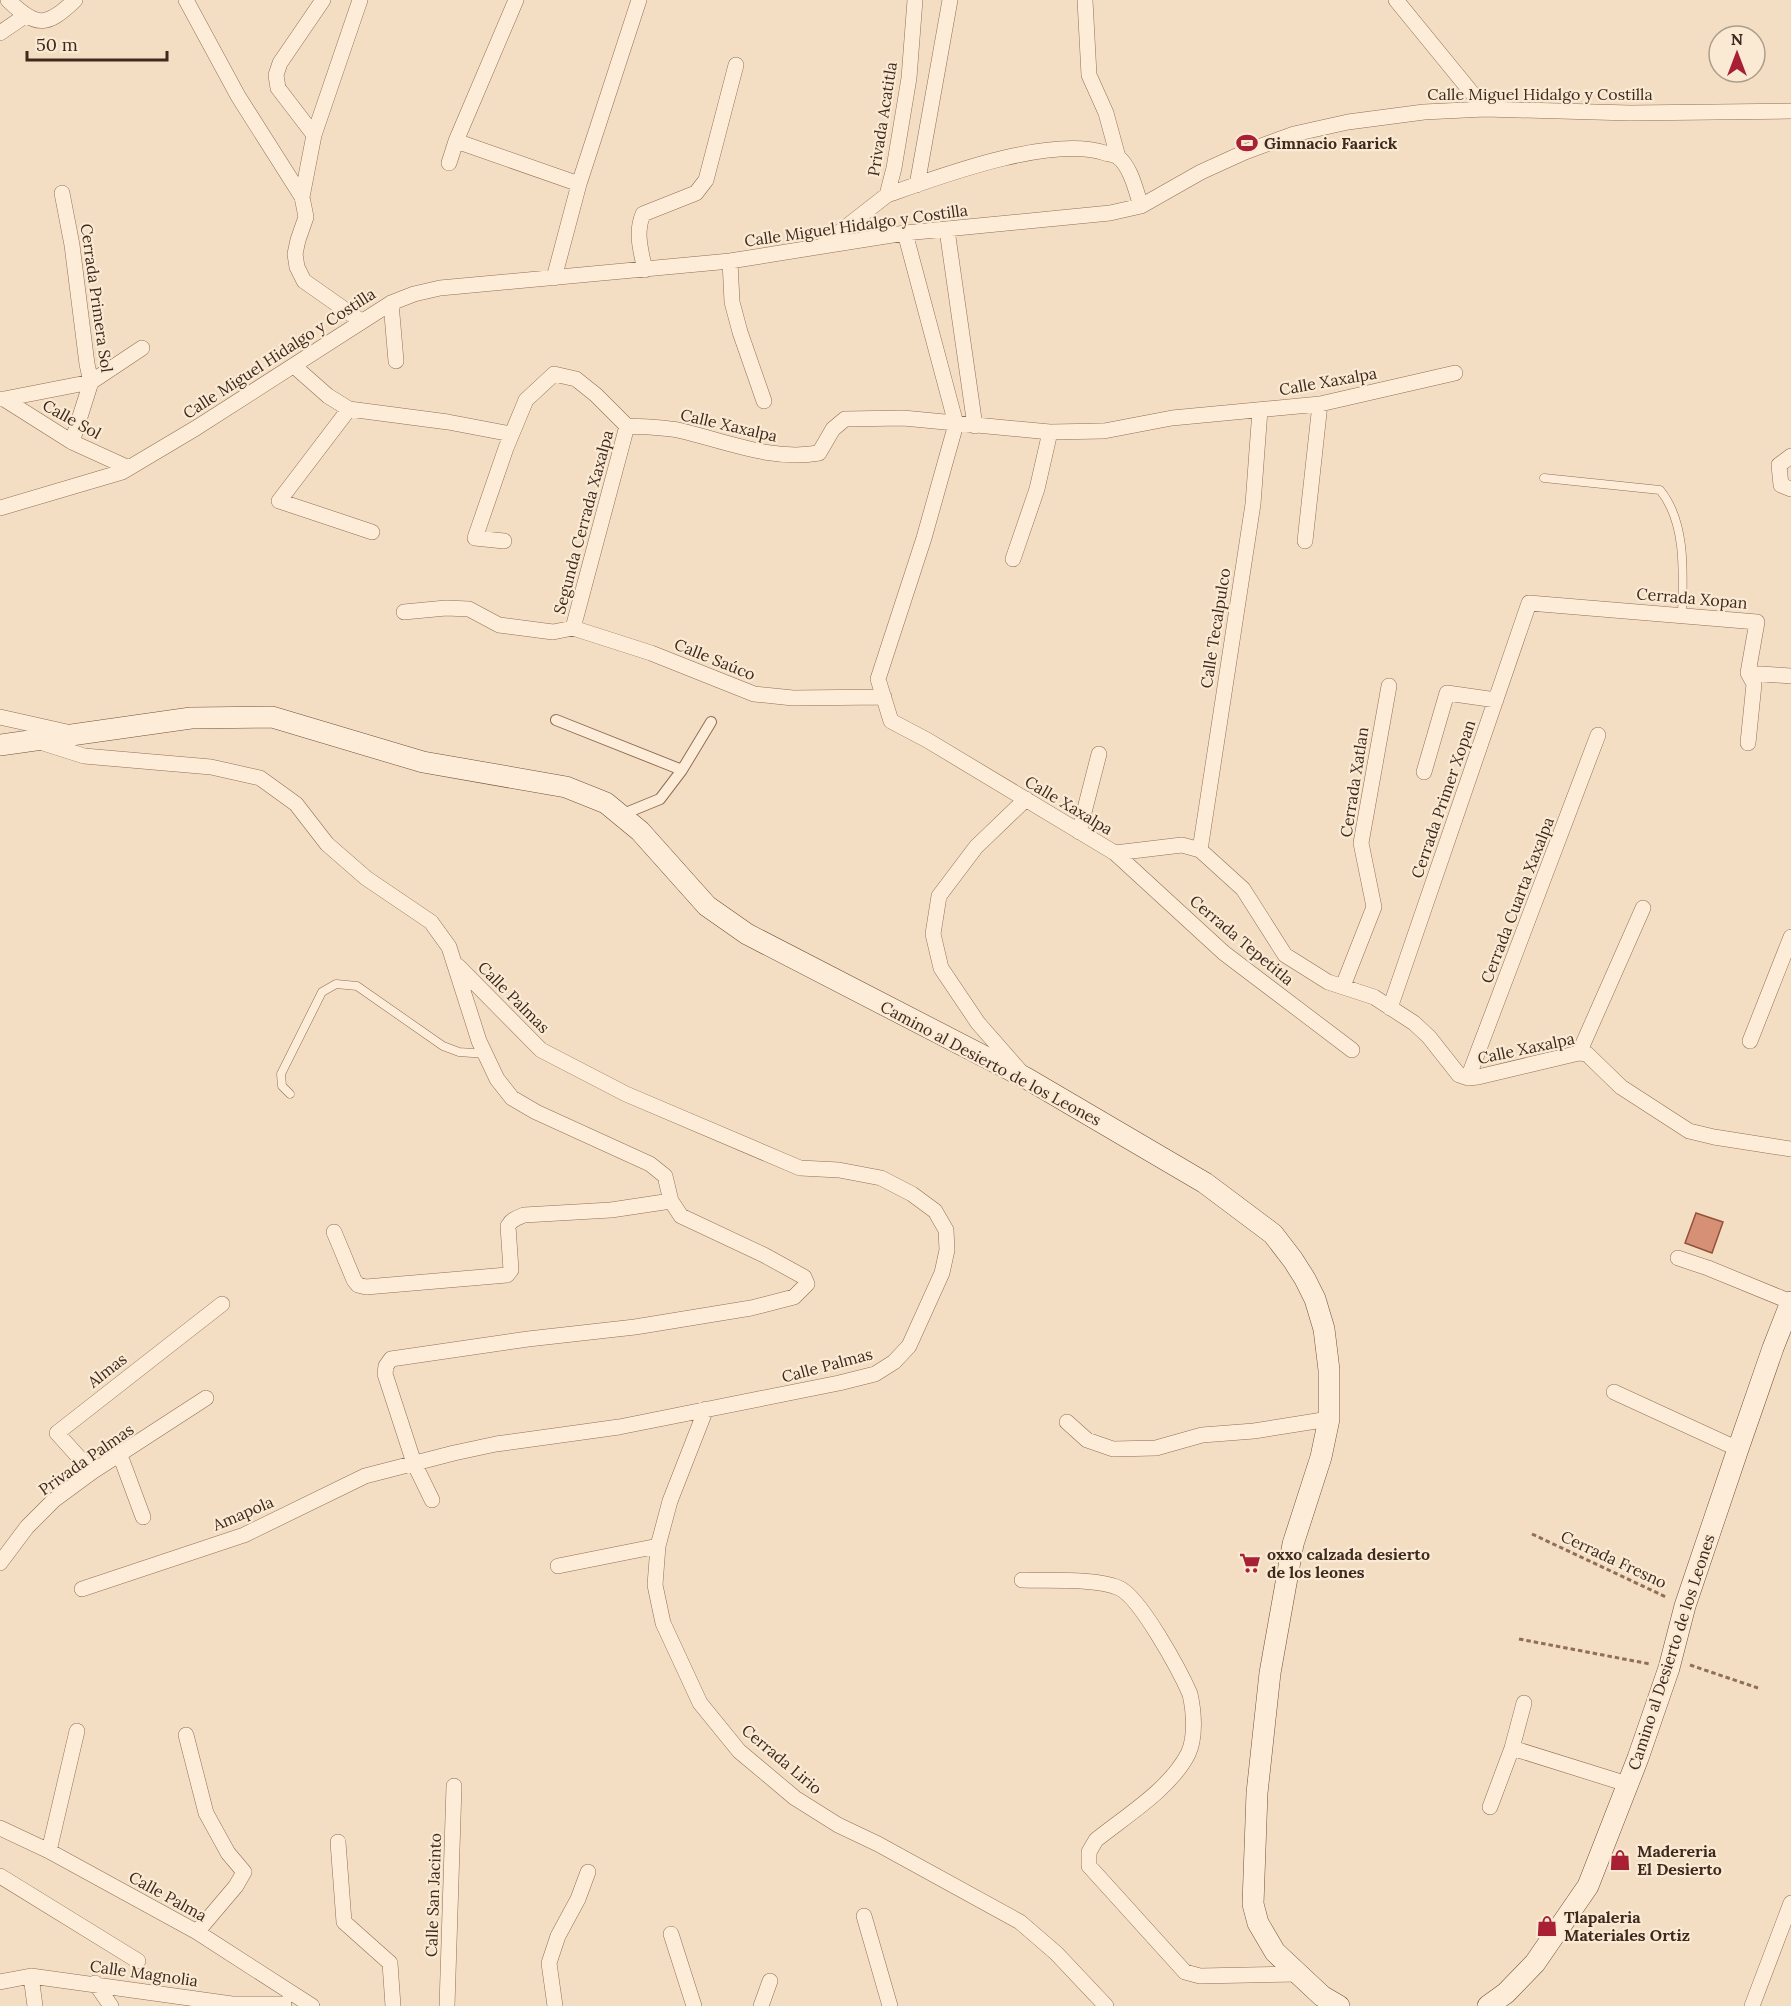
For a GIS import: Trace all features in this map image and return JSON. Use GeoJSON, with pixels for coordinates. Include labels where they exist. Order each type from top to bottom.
{"type":"FeatureCollection","features":[{"type":"Feature","properties":{"kind":"main road","name":"Camino al Desierto de los Leones"},"geometry":{"type":"LineString","coordinates":[[0,745],[191,718],[272,717],[423,762],[566,787],[606,803],[621,815],[640,831],[707,906],[747,934],[1026,1078],[1205,1183],[1273,1234],[1293,1260],[1315,1299],[1328,1353],[1329,1419],[1321,1457],[1293,1544],[1270,1673],[1257,1793],[1253,1904],[1258,1923],[1275,1952],[1322,1996],[1339,2006]]}},
{"type":"Feature","properties":{"kind":"main road","name":"Camino al Desierto de los Leones"},"geometry":{"type":"LineString","coordinates":[[1488,2006],[1504,2000],[1535,1963],[1588,1886],[1670,1663],[1685,1606],[1791,1302]]}},
{"type":"Feature","properties":{"kind":"street"},"geometry":{"type":"LineString","coordinates":[[8,0],[25,16],[43,21],[58,16],[75,0]]}},
{"type":"Feature","properties":{"kind":"street"},"geometry":{"type":"LineString","coordinates":[[186,0],[237,96],[302,197],[306,217],[297,240],[295,254],[297,267],[304,281],[361,321]]}},
{"type":"Feature","properties":{"kind":"street"},"geometry":{"type":"LineString","coordinates":[[314,135],[278,88],[276,75],[280,63],[324,0]]}},
{"type":"Feature","properties":{"kind":"street"},"geometry":{"type":"LineString","coordinates":[[302,197],[314,135],[360,0]]}},
{"type":"Feature","properties":{"kind":"street"},"geometry":{"type":"LineString","coordinates":[[449,163],[456,141],[516,0]]}},
{"type":"Feature","properties":{"kind":"street"},"geometry":{"type":"LineString","coordinates":[[554,278],[579,183],[639,0]]}},
{"type":"Feature","properties":{"kind":"street","name":"Privada Acatitla"},"geometry":{"type":"LineString","coordinates":[[821,246],[887,195],[894,168],[909,78],[915,0]]}},
{"type":"Feature","properties":{"kind":"street"},"geometry":{"type":"LineString","coordinates":[[916,185],[950,0]]}},
{"type":"Feature","properties":{"kind":"street"},"geometry":{"type":"LineString","coordinates":[[1085,0],[1089,75],[1106,112],[1118,157],[1132,176],[1141,206]]}},
{"type":"Feature","properties":{"kind":"street"},"geometry":{"type":"LineString","coordinates":[[1396,0],[1485,109]]}},
{"type":"Feature","properties":{"kind":"street"},"geometry":{"type":"LineString","coordinates":[[0,33],[25,16]]}},
{"type":"Feature","properties":{"kind":"street"},"geometry":{"type":"LineString","coordinates":[[645,270],[638,240],[639,223],[643,214],[696,192],[706,180],[736,64]]}},
{"type":"Feature","properties":{"kind":"street","name":"Calle Miguel Hidalgo y Costilla"},"geometry":{"type":"LineString","coordinates":[[0,507],[122,472],[391,303],[414,294],[440,288],[730,261],[905,233],[1110,213],[1141,206],[1201,172],[1245,152],[1294,134],[1348,122],[1424,112],[1485,109],[1630,113],[1791,111]]}},
{"type":"Feature","properties":{"kind":"street"},"geometry":{"type":"LineString","coordinates":[[456,141],[579,183]]}},
{"type":"Feature","properties":{"kind":"street"},"geometry":{"type":"LineString","coordinates":[[887,195],[987,163],[1039,151],[1062,148],[1092,149],[1118,157]]}},
{"type":"Feature","properties":{"kind":"street","name":"Cerrada Primera Sol"},"geometry":{"type":"LineString","coordinates":[[62,192],[72,244],[91,382],[72,442]]}},
{"type":"Feature","properties":{"kind":"street"},"geometry":{"type":"LineString","coordinates":[[946,230],[975,426]]}},
{"type":"Feature","properties":{"kind":"street"},"geometry":{"type":"LineString","coordinates":[[905,233],[956,424]]}},
{"type":"Feature","properties":{"kind":"street"},"geometry":{"type":"LineString","coordinates":[[730,261],[732,302],[764,401]]}},
{"type":"Feature","properties":{"kind":"street"},"geometry":{"type":"LineString","coordinates":[[391,303],[396,361]]}},
{"type":"Feature","properties":{"kind":"street"},"geometry":{"type":"LineString","coordinates":[[2,399],[91,382],[142,348]]}},
{"type":"Feature","properties":{"kind":"street"},"geometry":{"type":"LineString","coordinates":[[294,366],[327,396],[349,409],[448,422],[511,434]]}},
{"type":"Feature","properties":{"kind":"street","name":"Calle Xaxalpa"},"geometry":{"type":"LineString","coordinates":[[627,426],[680,430],[756,452],[803,456],[819,453],[833,429],[845,419],[903,418],[1050,432],[1104,431],[1172,418],[1320,404],[1455,373]]}},
{"type":"Feature","properties":{"kind":"street"},"geometry":{"type":"LineString","coordinates":[[504,542],[475,538],[525,400],[554,374],[576,379],[627,426]]}},
{"type":"Feature","properties":{"kind":"street","name":"Calle Sol"},"geometry":{"type":"LineString","coordinates":[[2,399],[72,442],[129,468]]}},
{"type":"Feature","properties":{"kind":"street"},"geometry":{"type":"LineString","coordinates":[[1305,541],[1320,404]]}},
{"type":"Feature","properties":{"kind":"street"},"geometry":{"type":"LineString","coordinates":[[349,409],[279,501],[372,532]]}},
{"type":"Feature","properties":{"kind":"street","name":"Calle Tecalpulco"},"geometry":{"type":"LineString","coordinates":[[1200,849],[1253,504],[1260,410]]}},
{"type":"Feature","properties":{"kind":"street","name":"Calle Xaxalpa"},"geometry":{"type":"LineString","coordinates":[[956,424],[924,538],[878,679],[891,721],[927,740],[1114,853],[1182,846],[1200,849],[1243,889],[1285,955],[1328,982],[1374,997],[1414,1023],[1429,1037],[1459,1075],[1468,1078],[1488,1076],[1508,1069],[1579,1053],[1587,1054],[1621,1087],[1689,1131],[1791,1149]]}},
{"type":"Feature","properties":{"kind":"street","name":"Segunda Cerrada Xaxalpa"},"geometry":{"type":"LineString","coordinates":[[573,628],[627,426]]}},
{"type":"Feature","properties":{"kind":"street"},"geometry":{"type":"LineString","coordinates":[[1013,559],[1037,489],[1050,432]]}},
{"type":"Feature","properties":{"kind":"street"},"geometry":{"type":"LineString","coordinates":[[1791,456],[1779,465],[1780,485],[1791,489]]}},
{"type":"Feature","properties":{"kind":"street","name":"Cerrada Xopan"},"geometry":{"type":"LineString","coordinates":[[1529,603],[1757,622],[1748,673]]}},
{"type":"Feature","properties":{"kind":"street","name":"Cerrada Primer Xopan"},"geometry":{"type":"LineString","coordinates":[[1390,1008],[1529,603]]}},
{"type":"Feature","properties":{"kind":"street"},"geometry":{"type":"LineString","coordinates":[[404,612],[446,608],[469,609],[499,626],[553,632],[573,628]]}},
{"type":"Feature","properties":{"kind":"street","name":"Calle Saúco"},"geometry":{"type":"LineString","coordinates":[[573,628],[651,653],[754,694],[793,698],[884,697]]}},
{"type":"Feature","properties":{"kind":"street"},"geometry":{"type":"LineString","coordinates":[[1748,673],[1791,676]]}},
{"type":"Feature","properties":{"kind":"street"},"geometry":{"type":"LineString","coordinates":[[1748,673],[1754,684],[1749,743]]}},
{"type":"Feature","properties":{"kind":"street","name":"Cerrada Xatlan"},"geometry":{"type":"LineString","coordinates":[[1343,987],[1374,907],[1361,843],[1389,686]]}},
{"type":"Feature","properties":{"kind":"street"},"geometry":{"type":"LineString","coordinates":[[1424,772],[1447,693],[1496,699]]}},
{"type":"Feature","properties":{"kind":"street"},"geometry":{"type":"LineString","coordinates":[[0,717],[74,734]]}},
{"type":"Feature","properties":{"kind":"street"},"geometry":{"type":"LineString","coordinates":[[556,720],[682,770]]}},
{"type":"Feature","properties":{"kind":"street"},"geometry":{"type":"LineString","coordinates":[[621,815],[660,799],[682,770],[711,722]]}},
{"type":"Feature","properties":{"kind":"street","name":"Cerrada Cuarta Xaxalpa"},"geometry":{"type":"LineString","coordinates":[[1468,1078],[1598,735]]}},
{"type":"Feature","properties":{"kind":"street","name":"Calle Palmas"},"geometry":{"type":"LineString","coordinates":[[31,740],[84,756],[211,767],[260,778],[296,804],[327,844],[366,878],[431,922],[449,946],[479,1041],[497,1079],[512,1098],[536,1112],[650,1164],[665,1176],[670,1201]]}},
{"type":"Feature","properties":{"kind":"street"},"geometry":{"type":"LineString","coordinates":[[1079,832],[1100,754]]}},
{"type":"Feature","properties":{"kind":"street"},"geometry":{"type":"LineString","coordinates":[[1026,799],[976,847],[939,896],[933,934],[941,968],[978,1023],[1026,1078]]}},
{"type":"Feature","properties":{"kind":"street","name":"Cerrada Tepetitla"},"geometry":{"type":"LineString","coordinates":[[1114,853],[1224,953],[1352,1050]]}},
{"type":"Feature","properties":{"kind":"street"},"geometry":{"type":"LineString","coordinates":[[1579,1053],[1643,908]]}},
{"type":"Feature","properties":{"kind":"street"},"geometry":{"type":"LineString","coordinates":[[1750,1041],[1791,937]]}},
{"type":"Feature","properties":{"kind":"street","name":"Calle Palmas"},"geometry":{"type":"LineString","coordinates":[[414,1463],[496,1444],[619,1426],[753,1402],[875,1374],[894,1362],[909,1346],[942,1273],[947,1250],[946,1230],[935,1211],[912,1194],[881,1178],[838,1170],[800,1168],[607,1084],[540,1050],[454,963]]}},
{"type":"Feature","properties":{"kind":"street"},"geometry":{"type":"LineString","coordinates":[[334,1232],[358,1285],[366,1287],[467,1279],[507,1275],[510,1270],[508,1226],[517,1217],[610,1210],[670,1201],[681,1215],[796,1271],[804,1277],[807,1284],[794,1297],[751,1308],[635,1327],[528,1339],[391,1359],[386,1366],[385,1374],[414,1463],[432,1500]]}},
{"type":"Feature","properties":{"kind":"street"},"geometry":{"type":"LineString","coordinates":[[1678,1258],[1791,1302]]}},
{"type":"Feature","properties":{"kind":"street","name":"Almas"},"geometry":{"type":"LineString","coordinates":[[92,1472],[57,1433],[222,1304]]}},
{"type":"Feature","properties":{"kind":"street"},"geometry":{"type":"LineString","coordinates":[[1614,1392],[1738,1449]]}},
{"type":"Feature","properties":{"kind":"street","name":"Privada Palmas"},"geometry":{"type":"LineString","coordinates":[[0,1563],[27,1527],[54,1500],[92,1472],[206,1398]]}},
{"type":"Feature","properties":{"kind":"street","name":"Cerrada Lirio"},"geometry":{"type":"LineString","coordinates":[[706,1409],[670,1501],[658,1546],[655,1585],[663,1623],[700,1703],[739,1751],[795,1798],[838,1825],[878,1844],[1020,1922],[1039,1936],[1106,2006]]}},
{"type":"Feature","properties":{"kind":"street"},"geometry":{"type":"LineString","coordinates":[[1067,1422],[1087,1440],[1113,1449],[1156,1448],[1202,1435],[1254,1431],[1329,1419]]}},
{"type":"Feature","properties":{"kind":"street"},"geometry":{"type":"LineString","coordinates":[[120,1455],[143,1517]]}},
{"type":"Feature","properties":{"kind":"street","name":"Amapola"},"geometry":{"type":"LineString","coordinates":[[82,1589],[244,1535],[365,1476],[414,1463]]}},
{"type":"Feature","properties":{"kind":"street"},"geometry":{"type":"LineString","coordinates":[[558,1566],[658,1546]]}},
{"type":"Feature","properties":{"kind":"street"},"geometry":{"type":"LineString","coordinates":[[1022,1580],[1082,1582],[1119,1588],[1132,1597],[1143,1613],[1190,1694],[1193,1709],[1189,1753],[1167,1783],[1096,1840],[1089,1852],[1089,1866],[1185,1972],[1200,1976],[1297,1974]]}},
{"type":"Feature","properties":{"kind":"street"},"geometry":{"type":"LineString","coordinates":[[1491,1807],[1512,1748],[1524,1703]]}},
{"type":"Feature","properties":{"kind":"street"},"geometry":{"type":"LineString","coordinates":[[49,1851],[77,1731]]}},
{"type":"Feature","properties":{"kind":"street"},"geometry":{"type":"LineString","coordinates":[[186,1735],[206,1813],[228,1853],[244,1872],[236,1886],[197,1932]]}},
{"type":"Feature","properties":{"kind":"street"},"geometry":{"type":"LineString","coordinates":[[1512,1748],[1627,1784]]}},
{"type":"Feature","properties":{"kind":"street","name":"Calle San Jacinto"},"geometry":{"type":"LineString","coordinates":[[447,2006],[454,1786]]}},
{"type":"Feature","properties":{"kind":"street","name":"Calle Palma"},"geometry":{"type":"LineString","coordinates":[[0,1828],[49,1851],[197,1932],[267,1978],[287,2001],[312,2006]]}},
{"type":"Feature","properties":{"kind":"street"},"geometry":{"type":"LineString","coordinates":[[338,1842],[344,1922],[390,1963],[393,2006]]}},
{"type":"Feature","properties":{"kind":"street"},"geometry":{"type":"LineString","coordinates":[[555,2006],[549,1963],[558,1936],[578,1899],[588,1872]]}},
{"type":"Feature","properties":{"kind":"street"},"geometry":{"type":"LineString","coordinates":[[0,1876],[138,1961]]}},
{"type":"Feature","properties":{"kind":"street"},"geometry":{"type":"LineString","coordinates":[[1752,2006],[1791,1903]]}},
{"type":"Feature","properties":{"kind":"street"},"geometry":{"type":"LineString","coordinates":[[864,1916],[890,2006]]}},
{"type":"Feature","properties":{"kind":"street"},"geometry":{"type":"LineString","coordinates":[[670,1934],[694,2006]]}},
{"type":"Feature","properties":{"kind":"street"},"geometry":{"type":"LineString","coordinates":[[31,1976],[35,2006]]}},
{"type":"Feature","properties":{"kind":"street","name":"Calle Magnolia"},"geometry":{"type":"LineString","coordinates":[[0,1982],[31,1976],[95,1983],[232,2005],[287,2001]]}},
{"type":"Feature","properties":{"kind":"street"},"geometry":{"type":"LineString","coordinates":[[761,2006],[770,1981]]}},
{"type":"Feature","properties":{"kind":"street"},"geometry":{"type":"LineString","coordinates":[[95,1983],[111,2006]]}},
{"type":"Feature","properties":{"kind":"lane"},"geometry":{"type":"LineString","coordinates":[[1544,478],[1660,490],[1669,501],[1683,554],[1682,616]]}},
{"type":"Feature","properties":{"kind":"lane"},"geometry":{"type":"LineString","coordinates":[[290,1094],[282,1086],[281,1074],[322,992],[336,984],[357,986],[443,1046],[459,1052],[486,1054]]}},
{"type":"Feature","properties":{"kind":"path","name":"Cerrada Fresno"},"geometry":{"type":"LineString","coordinates":[[1532,1534],[1685,1606]]}},
{"type":"Feature","properties":{"kind":"path"},"geometry":{"type":"LineString","coordinates":[[1519,1640],[1670,1663],[1758,1688]]}},
{"type":"Feature","properties":{"kind":"building"},"geometry":{"type":"Polygon","coordinates":[[[1696,1213],[1723,1222],[1712,1253],[1685,1243],[1696,1213]]]}},
{"type":"Feature","properties":{"kind":"place","name":"Gimnacio Faarick"},"geometry":{"type":"Point","coordinates":[1247,143]}},
{"type":"Feature","properties":{"kind":"place","name":"oxxo calzada desierto de los leones"},"geometry":{"type":"Point","coordinates":[1250,1563]}},
{"type":"Feature","properties":{"kind":"place","name":"Madereria El Desierto"},"geometry":{"type":"Point","coordinates":[1620,1860]}},
{"type":"Feature","properties":{"kind":"place","name":"Tlapaleria Materiales Ortiz"},"geometry":{"type":"Point","coordinates":[1547,1926]}}]}
